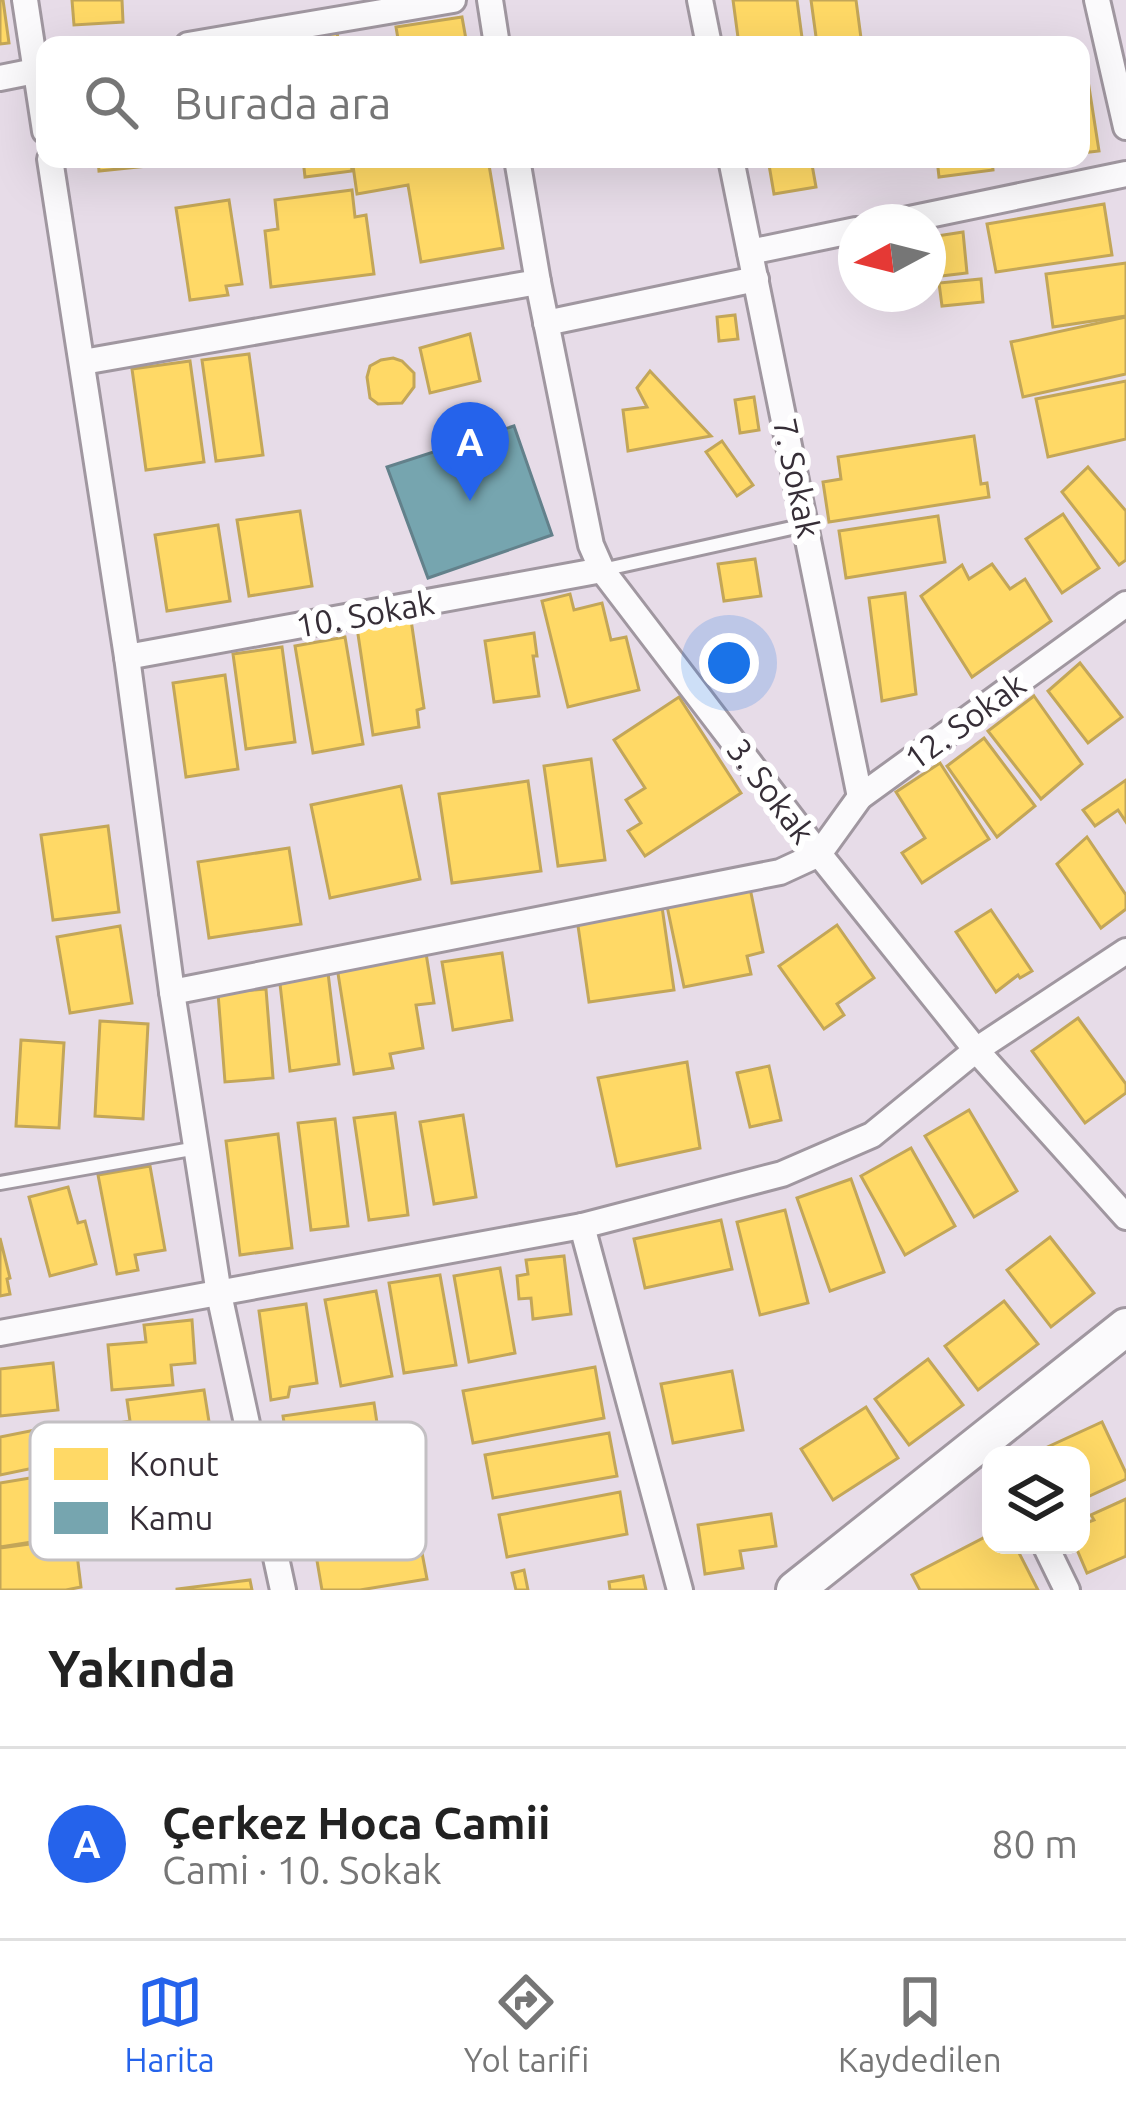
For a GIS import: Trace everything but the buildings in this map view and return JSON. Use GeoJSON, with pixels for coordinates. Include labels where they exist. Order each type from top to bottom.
{"type":"FeatureCollection","features":[{"type":"Feature","properties":{"kind":"street"},"geometry":{"type":"LineString","coordinates":[[25,0],[36,51]]}},
{"type":"Feature","properties":{"kind":"street"},"geometry":{"type":"LineString","coordinates":[[241,36],[453,0]]}},
{"type":"Feature","properties":{"kind":"street"},"geometry":{"type":"LineString","coordinates":[[490,0],[496,36]]}},
{"type":"Feature","properties":{"kind":"street"},"geometry":{"type":"LineString","coordinates":[[700,0],[707,36]]}},
{"type":"Feature","properties":{"kind":"street"},"geometry":{"type":"LineString","coordinates":[[1097,0],[1126,127]]}},
{"type":"Feature","properties":{"kind":"street"},"geometry":{"type":"LineString","coordinates":[[0,78],[36,71]]}},
{"type":"Feature","properties":{"kind":"street"},"geometry":{"type":"LineString","coordinates":[[51,168],[196,1148],[219,1294],[247,1422]]}},
{"type":"Feature","properties":{"kind":"street","name":"3. Sokak"},"geometry":{"type":"LineString","coordinates":[[519,168],[591,545],[602,570],[976,1050],[1126,1217]]}},
{"type":"Feature","properties":{"kind":"street","name":"7. Sokak"},"geometry":{"type":"LineString","coordinates":[[733,168],[860,797]]}},
{"type":"Feature","properties":{"kind":"street"},"geometry":{"type":"LineString","coordinates":[[946,211],[1126,174]]}},
{"type":"Feature","properties":{"kind":"street"},"geometry":{"type":"LineString","coordinates":[[750,252],[838,234]]}},
{"type":"Feature","properties":{"kind":"street"},"geometry":{"type":"LineString","coordinates":[[546,323],[756,280]]}},
{"type":"Feature","properties":{"kind":"street"},"geometry":{"type":"LineString","coordinates":[[83,362],[538,282]]}},
{"type":"Feature","properties":{"kind":"street","name":"10. Sokak"},"geometry":{"type":"LineString","coordinates":[[127,657],[602,570]]}},
{"type":"Feature","properties":{"kind":"street","name":"12. Sokak"},"geometry":{"type":"LineString","coordinates":[[819,854],[860,797],[1126,604]]}},
{"type":"Feature","properties":{"kind":"street"},"geometry":{"type":"LineString","coordinates":[[172,992],[780,872],[819,854]]}},
{"type":"Feature","properties":{"kind":"street"},"geometry":{"type":"LineString","coordinates":[[0,1333],[582,1226],[782,1174],[872,1135],[976,1050],[1126,951]]}},
{"type":"Feature","properties":{"kind":"street"},"geometry":{"type":"LineString","coordinates":[[582,1226],[680,1590]]}},
{"type":"Feature","properties":{"kind":"street"},"geometry":{"type":"LineString","coordinates":[[795,1590],[996,1445],[1126,1327]]}},
{"type":"Feature","properties":{"kind":"street"},"geometry":{"type":"LineString","coordinates":[[1049,1554],[1067,1590]]}},
{"type":"Feature","properties":{"kind":"street"},"geometry":{"type":"LineString","coordinates":[[277,1560],[284,1590]]}},
{"type":"Feature","properties":{"kind":"lane"},"geometry":{"type":"LineString","coordinates":[[602,570],[806,524]]}},
{"type":"Feature","properties":{"kind":"lane"},"geometry":{"type":"LineString","coordinates":[[0,1183],[196,1148]]}},
{"type":"Feature","properties":{"kind":"place","name":"Çerkez Hoca Camii"},"geometry":{"type":"Point","coordinates":[470,501]}}]}
